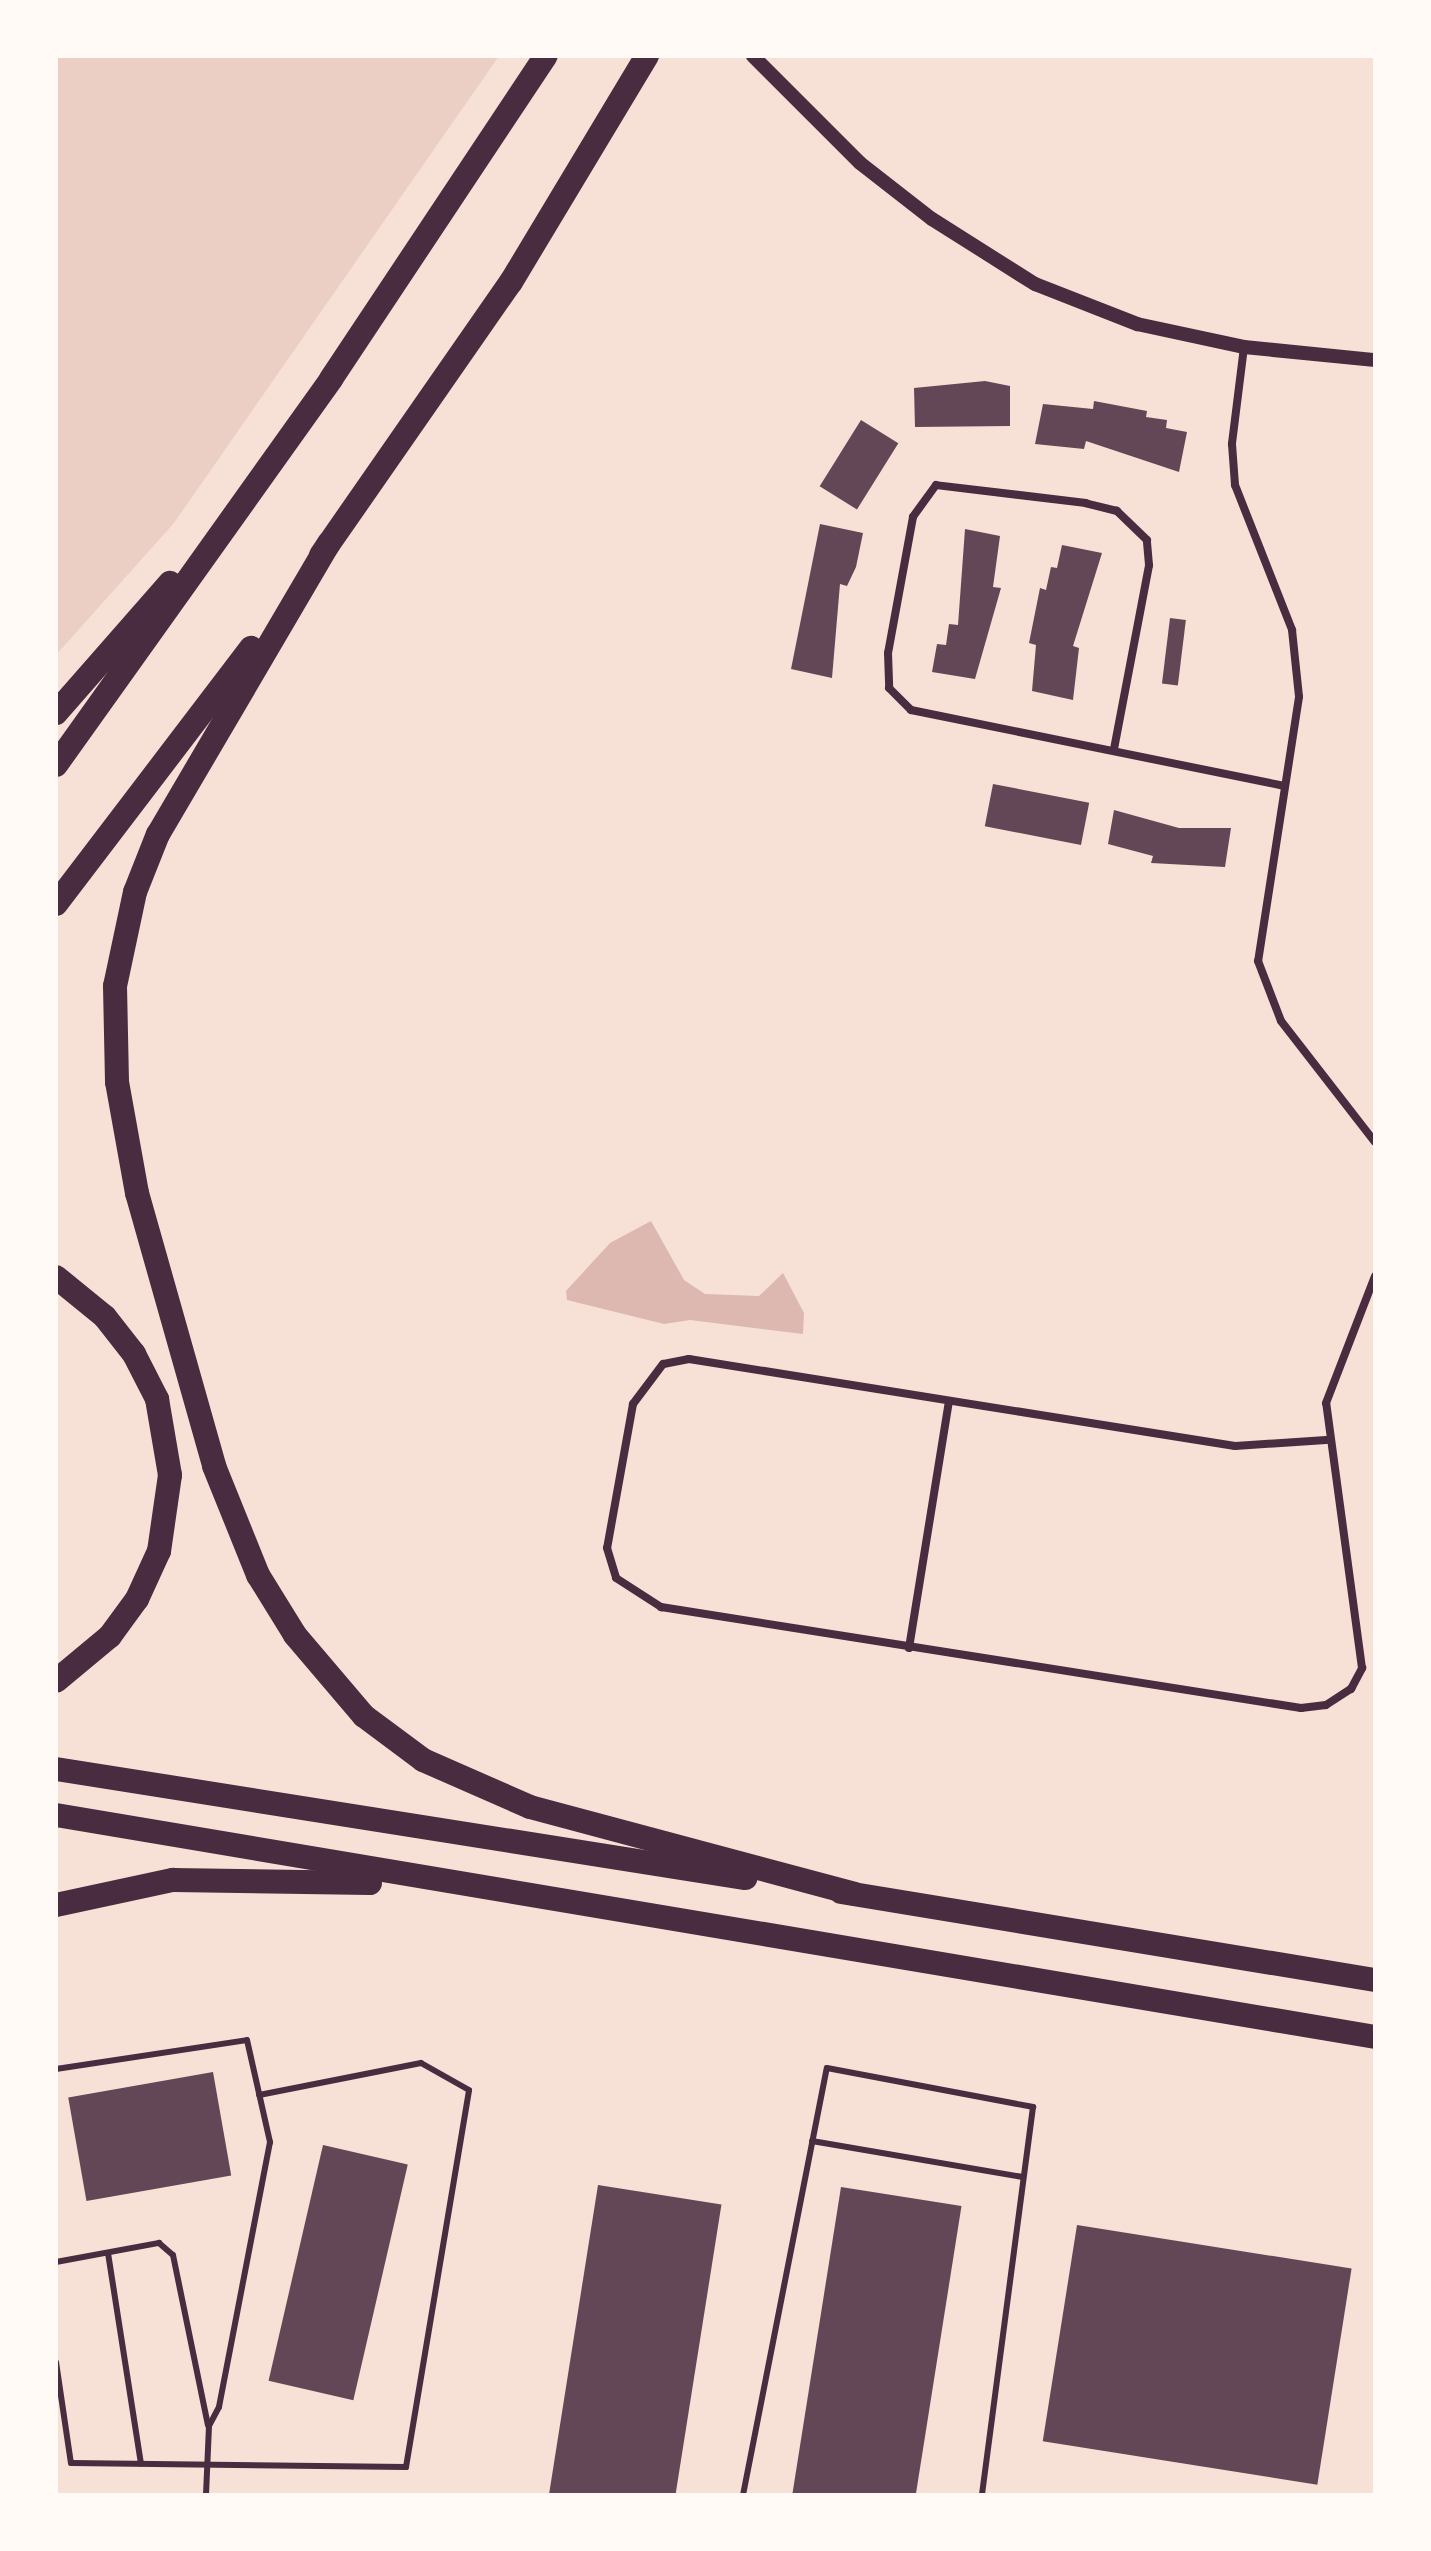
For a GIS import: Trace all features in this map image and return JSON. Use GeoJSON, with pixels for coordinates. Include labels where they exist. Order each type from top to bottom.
{"type":"FeatureCollection","features":[{"type":"Feature","properties":{"kind":"highway"},"geometry":{"type":"LineString","coordinates":[[56,765],[254,488],[546,56]]}},
{"type":"Feature","properties":{"kind":"highway"},"geometry":{"type":"LineString","coordinates":[[56,904],[329,543],[503,294],[647,56]]}},
{"type":"Feature","properties":{"kind":"highway"},"geometry":{"type":"LineString","coordinates":[[56,713],[254,488]]}},
{"type":"Feature","properties":{"kind":"highway"},"geometry":{"type":"LineString","coordinates":[[329,543],[158,834],[132,902],[115,986],[117,1082],[137,1193],[214,1466],[258,1575],[302,1644],[364,1716],[423,1760],[530,1807],[854,1894]]}},
{"type":"Feature","properties":{"kind":"highway"},"geometry":{"type":"LineString","coordinates":[[56,1277],[105,1317],[134,1354],[157,1399],[170,1475],[159,1551],[137,1599],[110,1636],[56,1681]]}},
{"type":"Feature","properties":{"kind":"highway"},"geometry":{"type":"LineString","coordinates":[[56,1769],[854,1894],[1375,1980]]}},
{"type":"Feature","properties":{"kind":"highway"},"geometry":{"type":"LineString","coordinates":[[56,1815],[496,1893],[1375,2037]]}},
{"type":"Feature","properties":{"kind":"highway"},"geometry":{"type":"LineString","coordinates":[[56,1905],[132,1885],[215,1877],[496,1893]]}},
{"type":"Feature","properties":{"kind":"street"},"geometry":{"type":"LineString","coordinates":[[753,56],[860,163],[995,260],[1107,314],[1244,347],[1375,360]]}},
{"type":"Feature","properties":{"kind":"street"},"geometry":{"type":"LineString","coordinates":[[1244,347],[1232,444],[1235,485],[1292,630],[1299,697],[1259,930],[1265,992],[1375,1142]]}},
{"type":"Feature","properties":{"kind":"street"},"geometry":{"type":"LineString","coordinates":[[1114,749],[1149,565],[1147,540],[1117,511],[1086,503],[936,485],[913,517],[888,653],[889,688],[911,710],[1114,749],[1283,786]]}},
{"type":"Feature","properties":{"kind":"street"},"geometry":{"type":"LineString","coordinates":[[1326,1440],[1235,1446],[689,1359],[663,1364],[633,1404],[607,1548],[616,1578],[661,1607],[1301,1708],[1326,1705],[1351,1689],[1362,1668],[1326,1440],[1326,1403],[1375,1276]]}},
{"type":"Feature","properties":{"kind":"street"},"geometry":{"type":"LineString","coordinates":[[909,1648],[949,1402]]}},
{"type":"Feature","properties":{"kind":"lane"},"geometry":{"type":"LineString","coordinates":[[56,2069],[247,2040],[270,2142],[219,2407],[209,2426]]}},
{"type":"Feature","properties":{"kind":"lane"},"geometry":{"type":"LineString","coordinates":[[56,2362],[71,2463],[406,2467],[469,2090],[421,2063],[259,2095]]}},
{"type":"Feature","properties":{"kind":"lane"},"geometry":{"type":"LineString","coordinates":[[743,2495],[827,2068],[1033,2107],[982,2495]]}},
{"type":"Feature","properties":{"kind":"lane"},"geometry":{"type":"LineString","coordinates":[[812,2141],[1023,2177]]}},
{"type":"Feature","properties":{"kind":"lane"},"geometry":{"type":"LineString","coordinates":[[56,2262],[159,2243],[173,2255],[209,2426],[206,2495]]}},
{"type":"Feature","properties":{"kind":"lane"},"geometry":{"type":"LineString","coordinates":[[108,2253],[141,2463]]}},
{"type":"Feature","properties":{"kind":"shaded area"},"geometry":{"type":"Polygon","coordinates":[[[56,56],[499,56],[174,523],[56,655],[56,56]]]}},
{"type":"Feature","properties":{"kind":"shaded area"},"geometry":{"type":"Polygon","coordinates":[[[651,1221],[684,1280],[705,1294],[759,1296],[783,1273],[804,1313],[803,1334],[690,1320],[664,1324],[567,1300],[566,1291],[610,1243],[651,1221]]]}},
{"type":"Feature","properties":{"kind":"building"},"geometry":{"type":"Polygon","coordinates":[[[985,381],[1010,386],[1010,426],[915,427],[914,388],[985,381]]]}},
{"type":"Feature","properties":{"kind":"building"},"geometry":{"type":"Polygon","coordinates":[[[1094,401],[1147,411],[1146,417],[1167,420],[1166,428],[1187,432],[1179,472],[1086,441],[1084,449],[1035,444],[1043,404],[1093,409],[1094,401]]]}},
{"type":"Feature","properties":{"kind":"building"},"geometry":{"type":"Polygon","coordinates":[[[861,420],[898,443],[857,509],[820,486],[861,420]]]}},
{"type":"Feature","properties":{"kind":"building"},"geometry":{"type":"Polygon","coordinates":[[[820,524],[863,533],[856,567],[847,586],[840,584],[832,678],[791,669],[820,524]]]}},
{"type":"Feature","properties":{"kind":"building"},"geometry":{"type":"Polygon","coordinates":[[[965,529],[1000,536],[993,587],[1001,588],[975,679],[932,672],[937,644],[946,645],[949,624],[958,625],[965,529]]]}},
{"type":"Feature","properties":{"kind":"building"},"geometry":{"type":"Polygon","coordinates":[[[1062,545],[1102,553],[1073,646],[1079,648],[1073,700],[1032,691],[1036,645],[1029,643],[1040,588],[1046,590],[1051,567],[1057,568],[1062,545]]]}},
{"type":"Feature","properties":{"kind":"building"},"geometry":{"type":"Polygon","coordinates":[[[1170,618],[1186,620],[1178,685],[1162,684],[1170,618]]]}},
{"type":"Feature","properties":{"kind":"building"},"geometry":{"type":"Polygon","coordinates":[[[993,784],[1089,803],[1081,845],[985,826],[993,784]]]}},
{"type":"Feature","properties":{"kind":"building"},"geometry":{"type":"Polygon","coordinates":[[[1114,810],[1179,828],[1231,828],[1225,867],[1151,863],[1153,856],[1108,844],[1114,810]]]}},
{"type":"Feature","properties":{"kind":"building"},"geometry":{"type":"Polygon","coordinates":[[[213,2072],[231,2175],[86,2201],[68,2098],[213,2072]]]}},
{"type":"Feature","properties":{"kind":"building"},"geometry":{"type":"Polygon","coordinates":[[[323,2145],[408,2165],[353,2400],[269,2381],[323,2145]]]}},
{"type":"Feature","properties":{"kind":"building"},"geometry":{"type":"Polygon","coordinates":[[[598,2185],[721,2205],[675,2495],[549,2495],[598,2185]]]}},
{"type":"Feature","properties":{"kind":"building"},"geometry":{"type":"Polygon","coordinates":[[[841,2187],[961,2206],[916,2495],[792,2495],[841,2187]]]}},
{"type":"Feature","properties":{"kind":"building"},"geometry":{"type":"Polygon","coordinates":[[[1077,2225],[1352,2268],[1317,2485],[1043,2441],[1077,2225]]]}}]}
